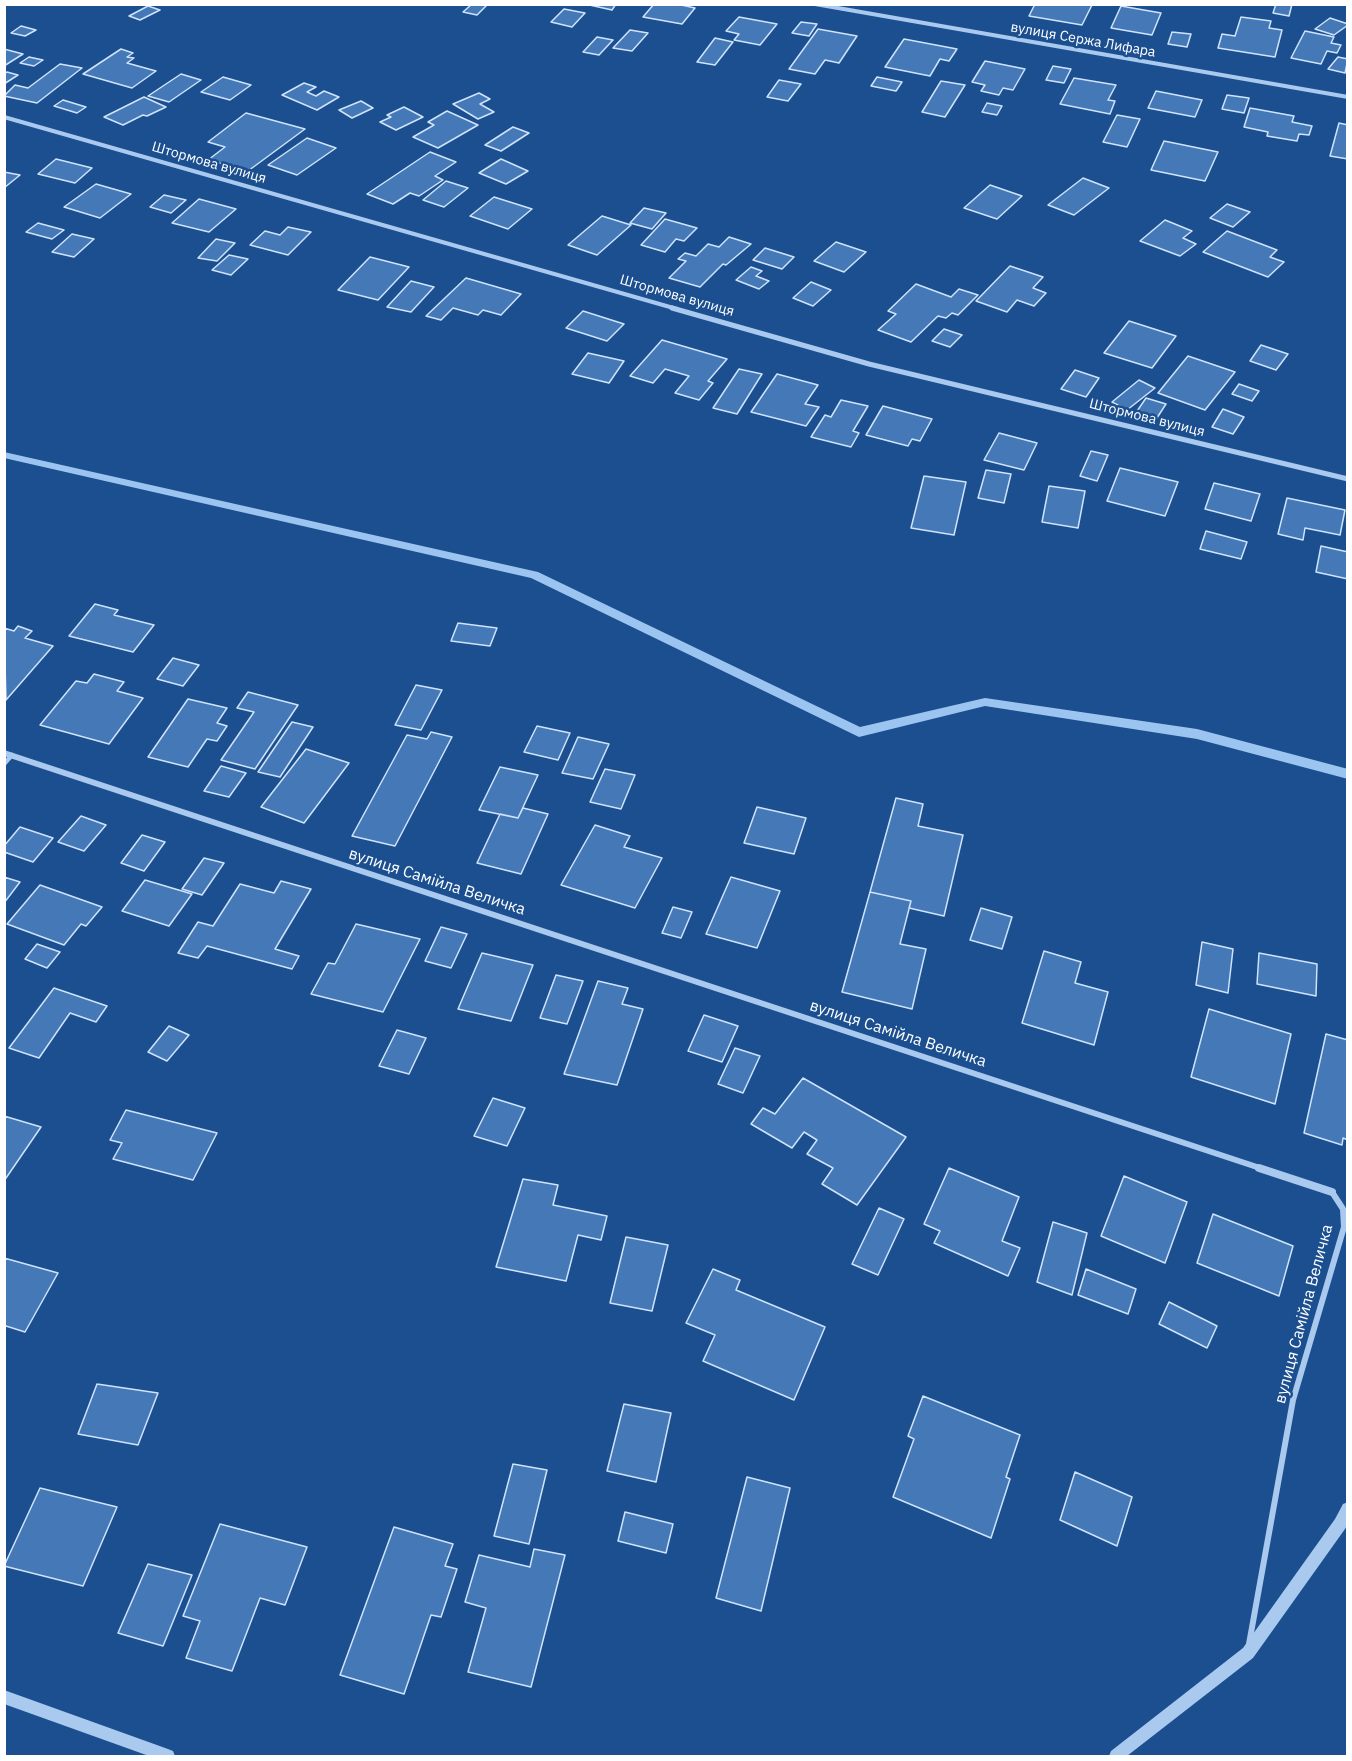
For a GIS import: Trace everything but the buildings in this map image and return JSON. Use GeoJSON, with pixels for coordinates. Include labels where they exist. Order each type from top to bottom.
{"type":"FeatureCollection","features":[{"type":"Feature","properties":{"kind":"street","name":"вулиця Сержа Лифара"},"geometry":{"type":"LineString","coordinates":[[815,4],[1347,97]]}},
{"type":"Feature","properties":{"kind":"street","name":"Штормова вулиця"},"geometry":{"type":"LineString","coordinates":[[4,117],[869,364],[1347,479]]}},
{"type":"Feature","properties":{"kind":"street","name":"вулиця Самійла Величка"},"geometry":{"type":"LineString","coordinates":[[8,754],[1332,1192]]}},
{"type":"Feature","properties":{"kind":"street"},"geometry":{"type":"LineString","coordinates":[[1118,1756],[1248,1653],[1340,1524],[1347,1509]]}},
{"type":"Feature","properties":{"kind":"street"},"geometry":{"type":"LineString","coordinates":[[4,1697],[168,1756]]}},
{"type":"Feature","properties":{"kind":"lane"},"geometry":{"type":"LineString","coordinates":[[4,764],[8,754]]}},
{"type":"Feature","properties":{"kind":"lane","name":"вулиця Самійла Величка"},"geometry":{"type":"LineString","coordinates":[[1248,1653],[1273,1501],[1293,1400],[1344,1227],[1343,1209],[1332,1192]]}},
{"type":"Feature","properties":{"kind":"waterway"},"geometry":{"type":"LineString","coordinates":[[4,455],[534,575],[859,732],[985,702],[1197,734],[1348,774]]}}]}
